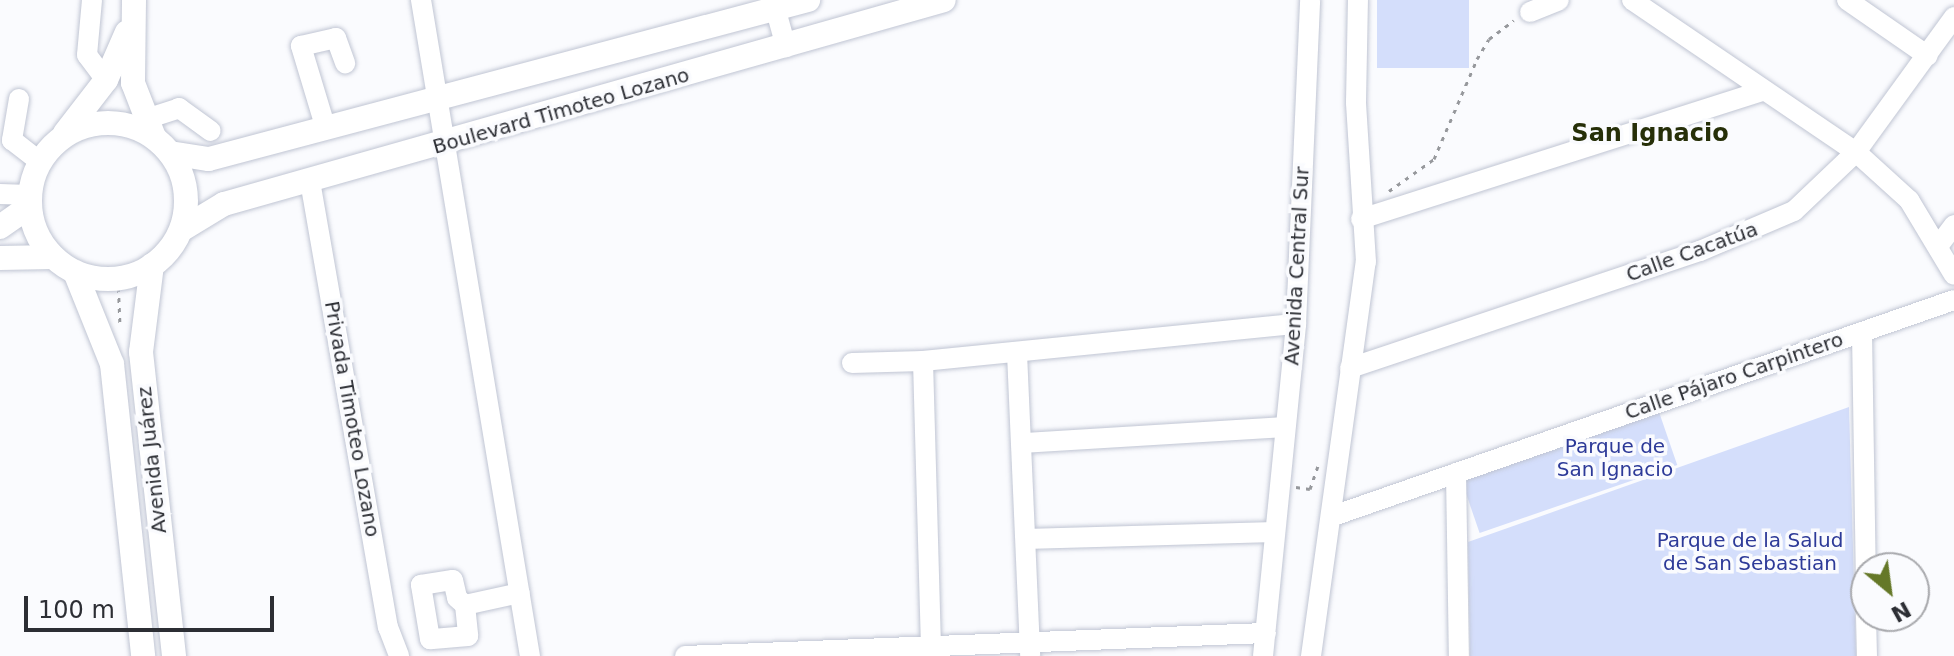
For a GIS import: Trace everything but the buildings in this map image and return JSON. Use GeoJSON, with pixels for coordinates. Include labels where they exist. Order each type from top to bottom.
{"type":"FeatureCollection","features":[{"type":"Feature","properties":{"kind":"main road","name":"Boulevard Timoteo Lozano"},"geometry":{"type":"LineString","coordinates":[[157,136],[209,159],[440,100],[681,34],[775,4],[808,0]]}},
{"type":"Feature","properties":{"kind":"main road","name":"Boulevard Timoteo Lozano"},"geometry":{"type":"LineString","coordinates":[[181,230],[224,204],[693,74],[944,0]]}},
{"type":"Feature","properties":{"kind":"main road"},"geometry":{"type":"LineString","coordinates":[[132,11],[133,83],[186,190],[181,230],[152,265],[118,278],[75,272],[53,257],[33,226],[30,201],[40,162],[106,80],[132,11]]}},
{"type":"Feature","properties":{"kind":"main road"},"geometry":{"type":"LineString","coordinates":[[681,34],[693,74]]}},
{"type":"Feature","properties":{"kind":"main road"},"geometry":{"type":"LineString","coordinates":[[62,137],[89,125],[118,123],[157,136]]}},
{"type":"Feature","properties":{"kind":"main road"},"geometry":{"type":"LineString","coordinates":[[0,227],[30,201]]}},
{"type":"Feature","properties":{"kind":"main road"},"geometry":{"type":"LineString","coordinates":[[0,258],[53,257]]}},
{"type":"Feature","properties":{"kind":"main road","name":"Avenida Juárez"},"geometry":{"type":"LineString","coordinates":[[152,265],[141,352],[174,656]]}},
{"type":"Feature","properties":{"kind":"main road","name":"Avenida Juárez"},"geometry":{"type":"LineString","coordinates":[[75,272],[112,364],[143,656]]}},
{"type":"Feature","properties":{"kind":"street"},"geometry":{"type":"LineString","coordinates":[[92,0],[87,55],[106,80]]}},
{"type":"Feature","properties":{"kind":"street"},"geometry":{"type":"LineString","coordinates":[[421,0],[448,143],[530,656]]}},
{"type":"Feature","properties":{"kind":"street","name":"Avenida Central Sur"},"geometry":{"type":"LineString","coordinates":[[1263,656],[1296,324],[1310,0]]}},
{"type":"Feature","properties":{"kind":"street"},"geometry":{"type":"LineString","coordinates":[[1311,656],[1333,516],[1366,262],[1361,219],[1358,0]]}},
{"type":"Feature","properties":{"kind":"street"},"geometry":{"type":"LineString","coordinates":[[1530,12],[1559,0]]}},
{"type":"Feature","properties":{"kind":"street"},"geometry":{"type":"LineString","coordinates":[[1632,0],[1856,152],[1909,200],[1939,245],[1954,275]]}},
{"type":"Feature","properties":{"kind":"street"},"geometry":{"type":"LineString","coordinates":[[1847,0],[1928,56]]}},
{"type":"Feature","properties":{"kind":"street"},"geometry":{"type":"LineString","coordinates":[[775,4],[786,47]]}},
{"type":"Feature","properties":{"kind":"street","name":"Calle Cacatúa"},"geometry":{"type":"LineString","coordinates":[[1350,368],[1765,226],[1813,197],[1856,152],[1954,17]]}},
{"type":"Feature","properties":{"kind":"street"},"geometry":{"type":"LineString","coordinates":[[326,129],[301,46],[336,38],[345,63]]}},
{"type":"Feature","properties":{"kind":"street"},"geometry":{"type":"LineString","coordinates":[[1361,219],[1762,91]]}},
{"type":"Feature","properties":{"kind":"street"},"geometry":{"type":"LineString","coordinates":[[19,99],[12,140],[40,162]]}},
{"type":"Feature","properties":{"kind":"street"},"geometry":{"type":"LineString","coordinates":[[157,136],[179,108],[211,131]]}},
{"type":"Feature","properties":{"kind":"street","name":"Privada Timoteo Lozano"},"geometry":{"type":"LineString","coordinates":[[310,181],[388,627],[399,656]]}},
{"type":"Feature","properties":{"kind":"street"},"geometry":{"type":"LineString","coordinates":[[0,194],[30,201]]}},
{"type":"Feature","properties":{"kind":"street"},"geometry":{"type":"LineString","coordinates":[[1939,245],[1954,225]]}},
{"type":"Feature","properties":{"kind":"street","name":"Calle Pájaro Carpintero"},"geometry":{"type":"LineString","coordinates":[[1333,516],[1954,300]]}},
{"type":"Feature","properties":{"kind":"street"},"geometry":{"type":"LineString","coordinates":[[852,363],[1017,353],[1296,324]]}},
{"type":"Feature","properties":{"kind":"street"},"geometry":{"type":"LineString","coordinates":[[1862,332],[1865,552]]}},
{"type":"Feature","properties":{"kind":"street"},"geometry":{"type":"LineString","coordinates":[[1017,353],[1030,649]]}},
{"type":"Feature","properties":{"kind":"street"},"geometry":{"type":"LineString","coordinates":[[923,361],[931,651]]}},
{"type":"Feature","properties":{"kind":"street"},"geometry":{"type":"LineString","coordinates":[[1023,443],[1284,427]]}},
{"type":"Feature","properties":{"kind":"street"},"geometry":{"type":"LineString","coordinates":[[1456,473],[1459,656]]}},
{"type":"Feature","properties":{"kind":"street"},"geometry":{"type":"LineString","coordinates":[[1026,539],[1274,532]]}},
{"type":"Feature","properties":{"kind":"street"},"geometry":{"type":"LineString","coordinates":[[465,605],[520,593]]}},
{"type":"Feature","properties":{"kind":"street"},"geometry":{"type":"LineString","coordinates":[[1866,632],[1867,656]]}},
{"type":"Feature","properties":{"kind":"street"},"geometry":{"type":"LineString","coordinates":[[685,656],[1030,649],[1266,633]]}},
{"type":"Feature","properties":{"kind":"path"},"geometry":{"type":"LineString","coordinates":[[1361,219],[1397,182],[1428,166],[1489,39],[1530,12]]}},
{"type":"Feature","properties":{"kind":"path"},"geometry":{"type":"LineString","coordinates":[[1276,511],[1289,507],[1293,486],[1310,489],[1316,466],[1338,466]]}},
{"type":"Feature","properties":{"kind":"green space"},"geometry":{"type":"Polygon","coordinates":[[[1377,0],[1469,0],[1469,68],[1377,68],[1377,0]]]}},
{"type":"Feature","properties":{"kind":"green space","name":"Parque de la Salud de San Sebastian"},"geometry":{"type":"Polygon","coordinates":[[[1849,407],[1853,552],[1850,552],[1850,632],[1855,632],[1856,656],[1470,656],[1468,542],[1849,407]]]}},
{"type":"Feature","properties":{"kind":"green space","name":"Parque de San Ignacio"},"geometry":{"type":"Polygon","coordinates":[[[1659,412],[1677,465],[1480,533],[1461,480],[1659,412]]]}},
{"type":"Feature","properties":{"kind":"district","name":"San Ignacio"},"geometry":{"type":"Point","coordinates":[1650,134]}}]}
